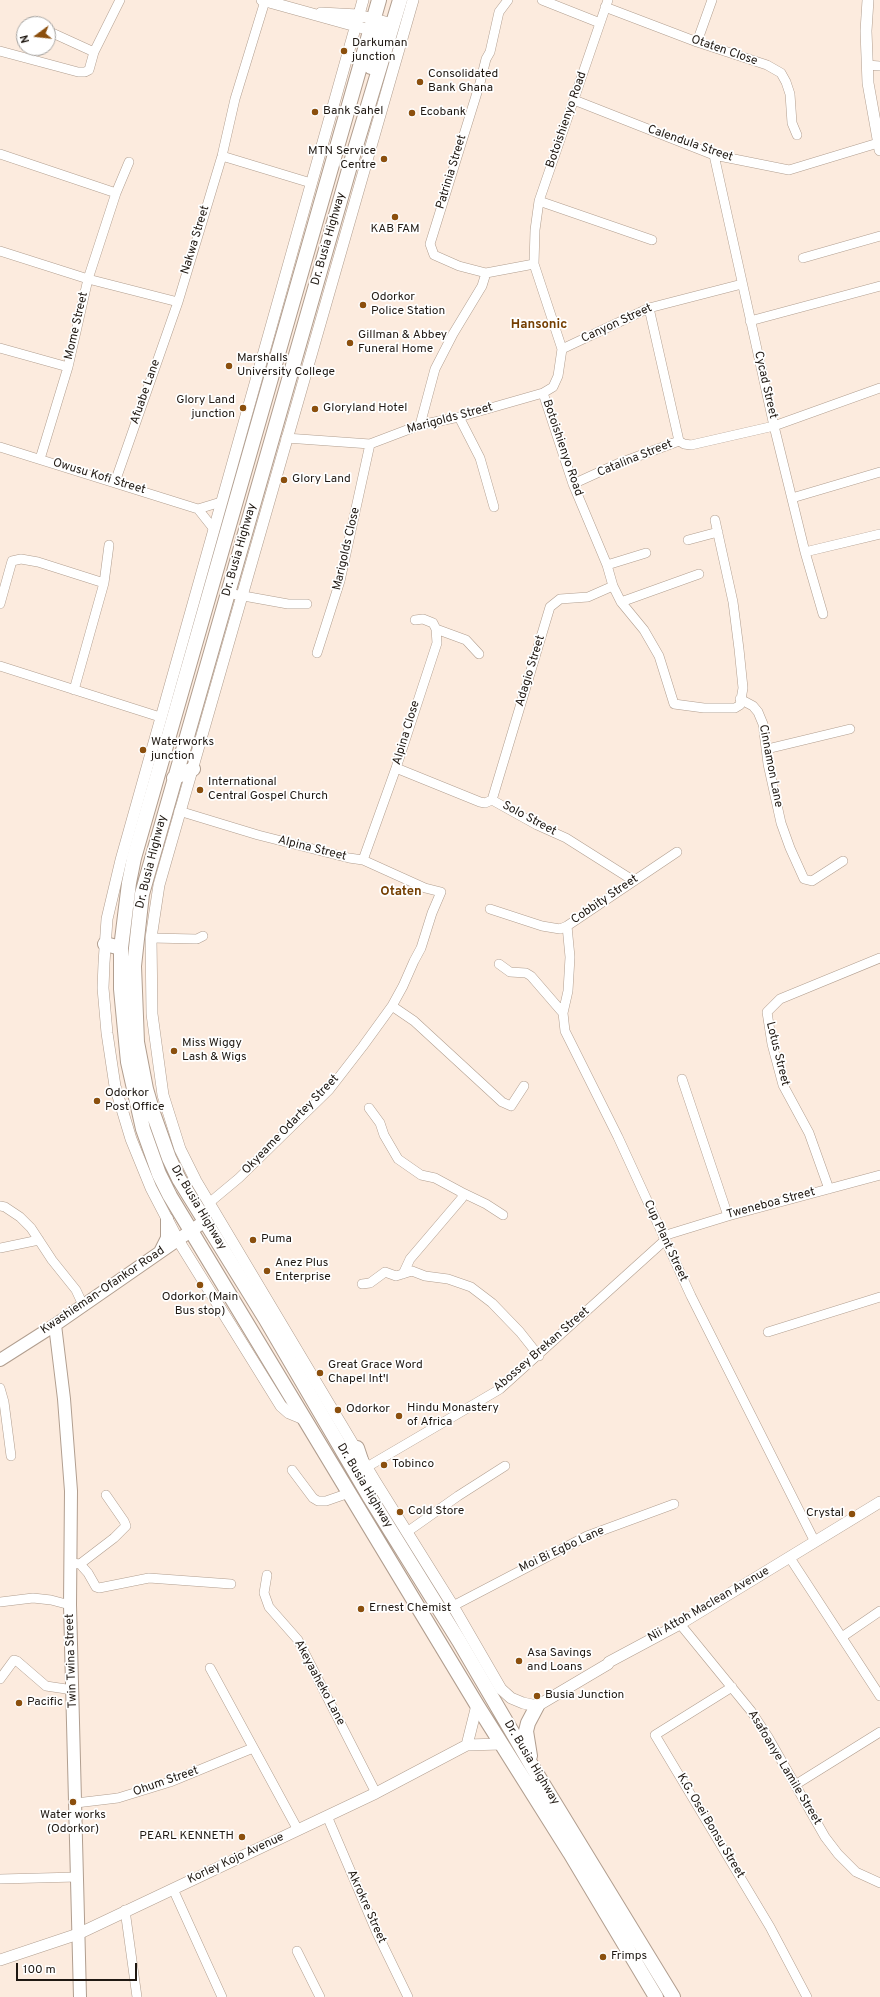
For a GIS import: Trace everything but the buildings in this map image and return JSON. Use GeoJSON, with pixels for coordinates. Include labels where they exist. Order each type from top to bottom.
{"type":"FeatureCollection","features":[{"type":"Feature","properties":{"kind":"highway","name":"Dr. Busia Highway"},"geometry":{"type":"LineString","coordinates":[[379,0],[381,27],[352,159],[142,894],[134,966],[135,1020],[146,1089],[160,1134],[179,1179],[286,1354],[365,1473],[369,1496],[459,1641],[532,1766],[673,1997]]}},
{"type":"Feature","properties":{"kind":"highway","name":"Dr. Busia Highway"},"geometry":{"type":"LineString","coordinates":[[400,0],[381,27],[290,310],[134,858],[129,883],[121,948],[121,990],[128,1062],[138,1110],[152,1154],[170,1196],[477,1705],[570,1853],[656,1997]]}},
{"type":"Feature","properties":{"kind":"highway"},"geometry":{"type":"LineString","coordinates":[[290,310],[293,316],[299,319],[307,315]]}},
{"type":"Feature","properties":{"kind":"highway"},"geometry":{"type":"LineString","coordinates":[[239,489],[243,485],[249,484],[254,488],[256,494]]}},
{"type":"Feature","properties":{"kind":"highway"},"geometry":{"type":"LineString","coordinates":[[174,778],[193,769]]}},
{"type":"Feature","properties":{"kind":"highway"},"geometry":{"type":"LineString","coordinates":[[105,944],[121,948]]}},
{"type":"Feature","properties":{"kind":"highway"},"geometry":{"type":"LineString","coordinates":[[152,1154],[189,1215],[195,1220],[205,1221]]}},
{"type":"Feature","properties":{"kind":"highway"},"geometry":{"type":"LineString","coordinates":[[191,1231],[208,1247],[261,1336],[267,1342],[286,1354]]}},
{"type":"Feature","properties":{"kind":"highway"},"geometry":{"type":"LineString","coordinates":[[357,1448],[365,1473]]}},
{"type":"Feature","properties":{"kind":"highway"},"geometry":{"type":"LineString","coordinates":[[532,1766],[526,1731],[528,1723],[537,1706]]}},
{"type":"Feature","properties":{"kind":"main road"},"geometry":{"type":"LineString","coordinates":[[160,1252],[167,1238],[167,1219]]}},
{"type":"Feature","properties":{"kind":"main road","name":"Kwashieman-Ofankor Road"},"geometry":{"type":"LineString","coordinates":[[0,1360],[55,1325],[205,1221]]}},
{"type":"Feature","properties":{"kind":"main road","name":"Twin Twina Street"},"geometry":{"type":"LineString","coordinates":[[55,1325],[69,1460],[75,1564],[70,1605],[80,1997]]}},
{"type":"Feature","properties":{"kind":"street"},"geometry":{"type":"LineString","coordinates":[[0,51],[78,72],[89,70],[94,52],[120,0]]}},
{"type":"Feature","properties":{"kind":"street"},"geometry":{"type":"LineString","coordinates":[[263,0],[313,13],[330,20],[356,27],[381,27]]}},
{"type":"Feature","properties":{"kind":"street","name":"Nakwa Street"},"geometry":{"type":"LineString","coordinates":[[178,302],[222,156],[235,99],[263,0]]}},
{"type":"Feature","properties":{"kind":"street"},"geometry":{"type":"LineString","coordinates":[[306,1420],[289,1413],[281,1406],[178,1240],[151,1188],[131,1139],[115,1086],[106,1033],[103,988],[107,919],[121,860],[363,0]]}},
{"type":"Feature","properties":{"kind":"street","name":"Dr. Busia Highway"},"geometry":{"type":"LineString","coordinates":[[357,1448],[208,1203],[180,1149],[163,1095],[152,1014],[151,938],[159,885],[179,812],[193,769],[286,438],[413,0]]}},
{"type":"Feature","properties":{"kind":"street","name":"Patrinia Street"},"geometry":{"type":"LineString","coordinates":[[486,273],[459,266],[434,255],[430,244],[480,83],[486,59],[490,52],[499,12],[508,0]]}},
{"type":"Feature","properties":{"kind":"street"},"geometry":{"type":"LineString","coordinates":[[542,0],[600,23]]}},
{"type":"Feature","properties":{"kind":"street"},"geometry":{"type":"LineString","coordinates":[[697,42],[712,0]]}},
{"type":"Feature","properties":{"kind":"street"},"geometry":{"type":"LineString","coordinates":[[868,0],[867,65],[870,96],[879,147]]}},
{"type":"Feature","properties":{"kind":"street","name":"Botoishienyo Road"},"geometry":{"type":"LineString","coordinates":[[606,3],[539,201],[535,230],[534,264],[562,349],[558,376],[553,387],[542,393],[573,484],[607,565],[612,586],[621,602],[644,630],[659,656],[674,704],[704,708],[736,708],[740,705],[740,699]]}},
{"type":"Feature","properties":{"kind":"street","name":"Otaten Close"},"geometry":{"type":"LineString","coordinates":[[606,3],[697,42],[767,66],[781,73],[790,94],[792,123],[797,135]]}},
{"type":"Feature","properties":{"kind":"street"},"geometry":{"type":"LineString","coordinates":[[313,13],[358,15],[381,27]]}},
{"type":"Feature","properties":{"kind":"street"},"geometry":{"type":"LineString","coordinates":[[56,35],[94,52]]}},
{"type":"Feature","properties":{"kind":"street"},"geometry":{"type":"LineString","coordinates":[[867,65],[880,66]]}},
{"type":"Feature","properties":{"kind":"street","name":"Calendula Street"},"geometry":{"type":"LineString","coordinates":[[574,100],[714,155],[789,170],[879,147]]}},
{"type":"Feature","properties":{"kind":"street"},"geometry":{"type":"LineString","coordinates":[[0,154],[116,193]]}},
{"type":"Feature","properties":{"kind":"street","name":"Cycad Street"},"geometry":{"type":"LineString","coordinates":[[714,155],[774,426],[805,552],[823,614]]}},
{"type":"Feature","properties":{"kind":"street"},"geometry":{"type":"LineString","coordinates":[[222,156],[311,183]]}},
{"type":"Feature","properties":{"kind":"street","name":"Mome Street"},"geometry":{"type":"LineString","coordinates":[[40,459],[68,367],[88,279],[116,193],[129,162]]}},
{"type":"Feature","properties":{"kind":"street"},"geometry":{"type":"LineString","coordinates":[[539,201],[652,240]]}},
{"type":"Feature","properties":{"kind":"street"},"geometry":{"type":"LineString","coordinates":[[803,258],[880,236]]}},
{"type":"Feature","properties":{"kind":"street"},"geometry":{"type":"LineString","coordinates":[[0,251],[88,279],[178,302]]}},
{"type":"Feature","properties":{"kind":"street"},"geometry":{"type":"LineString","coordinates":[[420,425],[435,369],[453,334],[482,286],[486,273],[534,264]]}},
{"type":"Feature","properties":{"kind":"street","name":"Canyon Street"},"geometry":{"type":"LineString","coordinates":[[562,349],[649,308],[742,284]]}},
{"type":"Feature","properties":{"kind":"street"},"geometry":{"type":"LineString","coordinates":[[750,321],[880,286]]}},
{"type":"Feature","properties":{"kind":"street","name":"Afuabe Lane"},"geometry":{"type":"LineString","coordinates":[[115,482],[178,302]]}},
{"type":"Feature","properties":{"kind":"street"},"geometry":{"type":"LineString","coordinates":[[649,308],[679,441]]}},
{"type":"Feature","properties":{"kind":"street"},"geometry":{"type":"LineString","coordinates":[[0,348],[68,367]]}},
{"type":"Feature","properties":{"kind":"street","name":"Catalina Street"},"geometry":{"type":"LineString","coordinates":[[573,484],[618,464],[679,441],[684,444],[691,445],[774,426],[880,388]]}},
{"type":"Feature","properties":{"kind":"street","name":"Marigolds Street"},"geometry":{"type":"LineString","coordinates":[[286,438],[370,444],[420,425],[459,417],[542,393]]}},
{"type":"Feature","properties":{"kind":"street"},"geometry":{"type":"LineString","coordinates":[[459,417],[480,458],[494,507]]}},
{"type":"Feature","properties":{"kind":"street","name":"Marigolds Close"},"geometry":{"type":"LineString","coordinates":[[317,653],[340,581],[370,444]]}},
{"type":"Feature","properties":{"kind":"street","name":"Owusu Kofi Street"},"geometry":{"type":"LineString","coordinates":[[0,447],[198,509]]}},
{"type":"Feature","properties":{"kind":"street"},"geometry":{"type":"LineString","coordinates":[[792,498],[880,472]]}},
{"type":"Feature","properties":{"kind":"street"},"geometry":{"type":"LineString","coordinates":[[214,528],[198,509],[221,502]]}},
{"type":"Feature","properties":{"kind":"street"},"geometry":{"type":"LineString","coordinates":[[715,520],[733,602],[742,688],[740,699]]}},
{"type":"Feature","properties":{"kind":"street"},"geometry":{"type":"LineString","coordinates":[[688,540],[718,532]]}},
{"type":"Feature","properties":{"kind":"street"},"geometry":{"type":"LineString","coordinates":[[805,552],[880,534]]}},
{"type":"Feature","properties":{"kind":"street"},"geometry":{"type":"LineString","coordinates":[[74,690],[104,584],[109,545]]}},
{"type":"Feature","properties":{"kind":"street"},"geometry":{"type":"LineString","coordinates":[[607,565],[646,553]]}},
{"type":"Feature","properties":{"kind":"street"},"geometry":{"type":"LineString","coordinates":[[0,604],[12,561],[21,559],[38,562],[104,584]]}},
{"type":"Feature","properties":{"kind":"street"},"geometry":{"type":"LineString","coordinates":[[621,602],[700,574]]}},
{"type":"Feature","properties":{"kind":"street","name":"Adagio Street"},"geometry":{"type":"LineString","coordinates":[[492,800],[550,607],[560,599],[588,597],[612,586]]}},
{"type":"Feature","properties":{"kind":"street"},"geometry":{"type":"LineString","coordinates":[[228,593],[288,604],[307,604]]}},
{"type":"Feature","properties":{"kind":"street"},"geometry":{"type":"LineString","coordinates":[[415,620],[423,620],[433,624],[436,629],[466,640],[479,654]]}},
{"type":"Feature","properties":{"kind":"street","name":"Alpina Close"},"geometry":{"type":"LineString","coordinates":[[363,860],[436,650],[436,629]]}},
{"type":"Feature","properties":{"kind":"street"},"geometry":{"type":"LineString","coordinates":[[0,666],[160,718]]}},
{"type":"Feature","properties":{"kind":"street","name":"Cinnamon Lane"},"geometry":{"type":"LineString","coordinates":[[740,699],[753,706],[758,712],[763,724],[768,764],[781,823],[804,879],[812,881],[843,861]]}},
{"type":"Feature","properties":{"kind":"street"},"geometry":{"type":"LineString","coordinates":[[767,749],[850,729]]}},
{"type":"Feature","properties":{"kind":"street","name":"Solo Street"},"geometry":{"type":"LineString","coordinates":[[396,768],[480,802],[485,803],[492,800],[537,825],[566,838],[634,881]]}},
{"type":"Feature","properties":{"kind":"street","name":"Alpina Street"},"geometry":{"type":"LineString","coordinates":[[179,812],[258,835],[349,858],[363,860],[425,888],[441,892]]}},
{"type":"Feature","properties":{"kind":"street","name":"Cobbity Street"},"geometry":{"type":"LineString","coordinates":[[562,1014],[568,991],[570,968],[567,926],[677,852]]}},
{"type":"Feature","properties":{"kind":"street","name":"Okyeame Odartey Street"},"geometry":{"type":"LineString","coordinates":[[208,1203],[239,1178],[329,1090],[392,1006],[421,948],[432,913],[441,892]]}},
{"type":"Feature","properties":{"kind":"street"},"geometry":{"type":"LineString","coordinates":[[490,909],[552,928],[560,929],[567,926]]}},
{"type":"Feature","properties":{"kind":"street"},"geometry":{"type":"LineString","coordinates":[[151,938],[197,939],[203,936]]}},
{"type":"Feature","properties":{"kind":"street","name":"Lotus Street"},"geometry":{"type":"LineString","coordinates":[[829,1189],[809,1133],[783,1084],[772,1044],[767,1012],[780,999],[880,958]]}},
{"type":"Feature","properties":{"kind":"street","name":"Cup Plant Street"},"geometry":{"type":"LineString","coordinates":[[498,964],[510,972],[526,973],[531,976],[562,1014],[565,1031],[618,1136],[664,1239],[815,1542]]}},
{"type":"Feature","properties":{"kind":"street"},"geometry":{"type":"LineString","coordinates":[[392,1006],[414,1021],[502,1102],[511,1106],[524,1086]]}},
{"type":"Feature","properties":{"kind":"street"},"geometry":{"type":"LineString","coordinates":[[682,1079],[728,1216]]}},
{"type":"Feature","properties":{"kind":"street"},"geometry":{"type":"LineString","coordinates":[[369,1108],[380,1124],[383,1134],[398,1159],[421,1175],[435,1178],[486,1204],[503,1215]]}},
{"type":"Feature","properties":{"kind":"street","name":"Tweneboa Street"},"geometry":{"type":"LineString","coordinates":[[664,1239],[728,1216],[880,1176]]}},
{"type":"Feature","properties":{"kind":"street"},"geometry":{"type":"LineString","coordinates":[[403,1274],[410,1259],[462,1198],[460,1192]]}},
{"type":"Feature","properties":{"kind":"street"},"geometry":{"type":"LineString","coordinates":[[0,1206],[5,1207],[20,1216],[31,1228],[76,1290],[83,1305]]}},
{"type":"Feature","properties":{"kind":"street","name":"Abossey Brekan Street"},"geometry":{"type":"LineString","coordinates":[[365,1473],[500,1389],[538,1356],[664,1239]]}},
{"type":"Feature","properties":{"kind":"street"},"geometry":{"type":"LineString","coordinates":[[0,1248],[39,1240]]}},
{"type":"Feature","properties":{"kind":"street"},"geometry":{"type":"LineString","coordinates":[[362,1284],[370,1283],[385,1272],[396,1276],[412,1271],[425,1276],[448,1279],[471,1287],[492,1303],[520,1332],[538,1356]]}},
{"type":"Feature","properties":{"kind":"street"},"geometry":{"type":"LineString","coordinates":[[768,1332],[880,1297]]}},
{"type":"Feature","properties":{"kind":"street"},"geometry":{"type":"LineString","coordinates":[[0,1388],[4,1402],[11,1456]]}},
{"type":"Feature","properties":{"kind":"street"},"geometry":{"type":"LineString","coordinates":[[407,1532],[458,1496],[505,1466]]}},
{"type":"Feature","properties":{"kind":"street"},"geometry":{"type":"LineString","coordinates":[[292,1470],[313,1498],[318,1501],[326,1501],[349,1492]]}},
{"type":"Feature","properties":{"kind":"street"},"geometry":{"type":"LineString","coordinates":[[365,1473],[407,1532],[453,1606],[501,1689],[511,1698],[519,1702],[537,1706]]}},
{"type":"Feature","properties":{"kind":"street"},"geometry":{"type":"LineString","coordinates":[[106,1495],[126,1526],[111,1540],[75,1564],[88,1573],[96,1588],[149,1578],[231,1584]]}},
{"type":"Feature","properties":{"kind":"street","name":"Nii Attoh Maclean Avenue"},"geometry":{"type":"LineString","coordinates":[[537,1706],[609,1662],[680,1624],[880,1502]]}},
{"type":"Feature","properties":{"kind":"street","name":"Moi Bi Egbo Lane"},"geometry":{"type":"LineString","coordinates":[[453,1606],[587,1536],[674,1504]]}},
{"type":"Feature","properties":{"kind":"street"},"geometry":{"type":"LineString","coordinates":[[790,1558],[880,1696]]}},
{"type":"Feature","properties":{"kind":"street","name":"Akeyaaheko Lane"},"geometry":{"type":"LineString","coordinates":[[267,1575],[264,1593],[269,1607],[298,1640],[376,1793]]}},
{"type":"Feature","properties":{"kind":"street"},"geometry":{"type":"LineString","coordinates":[[0,1602],[33,1598],[51,1600],[70,1605]]}},
{"type":"Feature","properties":{"kind":"street"},"geometry":{"type":"LineString","coordinates":[[842,1637],[880,1612]]}},
{"type":"Feature","properties":{"kind":"street","name":"Asafoanye Lamile Street"},"geometry":{"type":"LineString","coordinates":[[680,1624],[732,1687],[764,1731],[825,1837],[838,1854],[856,1872],[880,1883]]}},
{"type":"Feature","properties":{"kind":"street"},"geometry":{"type":"LineString","coordinates":[[0,1679],[14,1660],[46,1686],[73,1690]]}},
{"type":"Feature","properties":{"kind":"street"},"geometry":{"type":"LineString","coordinates":[[210,1668],[298,1830]]}},
{"type":"Feature","properties":{"kind":"street","name":"K.G. Osei Bonsu Street"},"geometry":{"type":"LineString","coordinates":[[732,1687],[655,1735],[770,1927],[807,1997]]}},
{"type":"Feature","properties":{"kind":"street"},"geometry":{"type":"LineString","coordinates":[[467,1745],[477,1705]]}},
{"type":"Feature","properties":{"kind":"street"},"geometry":{"type":"LineString","coordinates":[[795,1785],[880,1732]]}},
{"type":"Feature","properties":{"kind":"street","name":"Korley Kojo Avenue"},"geometry":{"type":"LineString","coordinates":[[0,1960],[78,1934],[125,1910],[173,1889],[376,1793],[467,1745],[501,1744]]}},
{"type":"Feature","properties":{"kind":"street","name":"Ohum Street"},"geometry":{"type":"LineString","coordinates":[[76,1803],[118,1798],[170,1782],[253,1748]]}},
{"type":"Feature","properties":{"kind":"street","name":"Akrokre Street"},"geometry":{"type":"LineString","coordinates":[[327,1816],[377,1933],[408,1997]]}},
{"type":"Feature","properties":{"kind":"street"},"geometry":{"type":"LineString","coordinates":[[0,1879],[77,1876]]}},
{"type":"Feature","properties":{"kind":"street"},"geometry":{"type":"LineString","coordinates":[[173,1889],[222,1997]]}},
{"type":"Feature","properties":{"kind":"street"},"geometry":{"type":"LineString","coordinates":[[125,1910],[137,1997]]}},
{"type":"Feature","properties":{"kind":"street"},"geometry":{"type":"LineString","coordinates":[[297,1951],[320,1997]]}},
{"type":"Feature","properties":{"kind":"place","name":"Darkuman junction"},"geometry":{"type":"Point","coordinates":[344,51]}},
{"type":"Feature","properties":{"kind":"place","name":"Consolidated Bank Ghana"},"geometry":{"type":"Point","coordinates":[420,82]}},
{"type":"Feature","properties":{"kind":"place","name":"Bank Sahel"},"geometry":{"type":"Point","coordinates":[315,112]}},
{"type":"Feature","properties":{"kind":"place","name":"Ecobank"},"geometry":{"type":"Point","coordinates":[412,113]}},
{"type":"Feature","properties":{"kind":"place","name":"MTN Service Centre"},"geometry":{"type":"Point","coordinates":[384,159]}},
{"type":"Feature","properties":{"kind":"place","name":"KAB FAM"},"geometry":{"type":"Point","coordinates":[395,217]}},
{"type":"Feature","properties":{"kind":"place","name":"Odorkor Police Station"},"geometry":{"type":"Point","coordinates":[363,305]}},
{"type":"Feature","properties":{"kind":"place","name":"Gillman & Abbey Funeral Home"},"geometry":{"type":"Point","coordinates":[350,343]}},
{"type":"Feature","properties":{"kind":"place","name":"Marshalls University College"},"geometry":{"type":"Point","coordinates":[229,366]}},
{"type":"Feature","properties":{"kind":"place","name":"Glory Land junction"},"geometry":{"type":"Point","coordinates":[243,408]}},
{"type":"Feature","properties":{"kind":"place","name":"Gloryland Hotel"},"geometry":{"type":"Point","coordinates":[315,409]}},
{"type":"Feature","properties":{"kind":"place","name":"Glory Land"},"geometry":{"type":"Point","coordinates":[284,480]}},
{"type":"Feature","properties":{"kind":"place","name":"Waterworks junction"},"geometry":{"type":"Point","coordinates":[143,750]}},
{"type":"Feature","properties":{"kind":"place","name":"International Central Gospel Church"},"geometry":{"type":"Point","coordinates":[200,790]}},
{"type":"Feature","properties":{"kind":"place","name":"Miss Wiggy Lash & Wigs"},"geometry":{"type":"Point","coordinates":[174,1051]}},
{"type":"Feature","properties":{"kind":"place","name":"Odorkor Post Office"},"geometry":{"type":"Point","coordinates":[97,1101]}},
{"type":"Feature","properties":{"kind":"place","name":"Puma"},"geometry":{"type":"Point","coordinates":[253,1240]}},
{"type":"Feature","properties":{"kind":"place","name":"Anez Plus Enterprise"},"geometry":{"type":"Point","coordinates":[267,1271]}},
{"type":"Feature","properties":{"kind":"place","name":"Odorkor (Main Bus stop)"},"geometry":{"type":"Point","coordinates":[200,1285]}},
{"type":"Feature","properties":{"kind":"place","name":"Great Grace Word Chapel Int'l"},"geometry":{"type":"Point","coordinates":[320,1373]}},
{"type":"Feature","properties":{"kind":"place","name":"Odorkor"},"geometry":{"type":"Point","coordinates":[338,1410]}},
{"type":"Feature","properties":{"kind":"place","name":"Hindu Monastery of Africa"},"geometry":{"type":"Point","coordinates":[399,1416]}},
{"type":"Feature","properties":{"kind":"place","name":"Tobinco"},"geometry":{"type":"Point","coordinates":[384,1465]}},
{"type":"Feature","properties":{"kind":"place","name":"Cold Store"},"geometry":{"type":"Point","coordinates":[400,1512]}},
{"type":"Feature","properties":{"kind":"place","name":"Crystal"},"geometry":{"type":"Point","coordinates":[852,1514]}},
{"type":"Feature","properties":{"kind":"place","name":"Ernest Chemist"},"geometry":{"type":"Point","coordinates":[361,1609]}},
{"type":"Feature","properties":{"kind":"place","name":"Asa Savings and Loans"},"geometry":{"type":"Point","coordinates":[519,1661]}},
{"type":"Feature","properties":{"kind":"place","name":"Busia Junction"},"geometry":{"type":"Point","coordinates":[537,1696]}},
{"type":"Feature","properties":{"kind":"place","name":"Pacific"},"geometry":{"type":"Point","coordinates":[19,1703]}},
{"type":"Feature","properties":{"kind":"place","name":"Water works (Odorkor)"},"geometry":{"type":"Point","coordinates":[73,1802]}},
{"type":"Feature","properties":{"kind":"place","name":"PEARL KENNETH"},"geometry":{"type":"Point","coordinates":[242,1837]}},
{"type":"Feature","properties":{"kind":"place","name":"Frimps"},"geometry":{"type":"Point","coordinates":[603,1957]}},
{"type":"Feature","properties":{"kind":"district","name":"Hansonic"},"geometry":{"type":"Point","coordinates":[539,325]}},
{"type":"Feature","properties":{"kind":"district","name":"Otaten"},"geometry":{"type":"Point","coordinates":[401,892]}}]}
